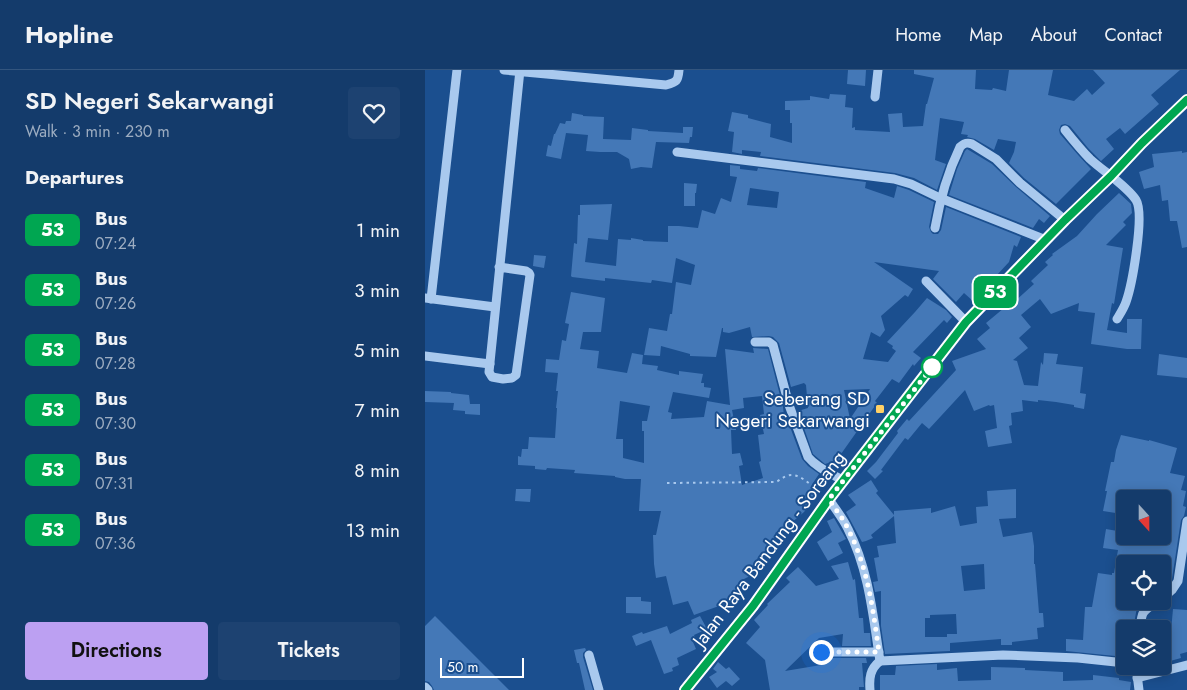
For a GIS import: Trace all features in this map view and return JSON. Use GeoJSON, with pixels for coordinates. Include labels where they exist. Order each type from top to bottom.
{"type":"FeatureCollection","features":[{"type":"Feature","properties":{"kind":"main road","name":"Jalan Raya Bandung - Soreang"},"geometry":{"type":"LineString","coordinates":[[685,690],[753,606],[829,499],[966,322],[1065,220],[1187,100]]}},
{"type":"Feature","properties":{"kind":"street"},"geometry":{"type":"LineString","coordinates":[[457,70],[428,298],[495,307]]}},
{"type":"Feature","properties":{"kind":"street"},"geometry":{"type":"LineString","coordinates":[[504,70],[666,86],[675,83],[679,70]]}},
{"type":"Feature","properties":{"kind":"street"},"geometry":{"type":"LineString","coordinates":[[875,97],[877,70]]}},
{"type":"Feature","properties":{"kind":"street"},"geometry":{"type":"LineString","coordinates":[[499,267],[527,271],[530,275],[516,375],[512,378],[503,379],[492,377],[489,372],[499,267],[520,71]]}},
{"type":"Feature","properties":{"kind":"street"},"geometry":{"type":"LineString","coordinates":[[1065,130],[1091,159],[1137,201],[1139,210],[1136,253],[1131,284],[1125,304],[1117,319]]}},
{"type":"Feature","properties":{"kind":"street"},"geometry":{"type":"LineString","coordinates":[[935,228],[940,198],[960,147],[962,144],[968,143],[996,158],[1021,183],[1065,220]]}},
{"type":"Feature","properties":{"kind":"street"},"geometry":{"type":"LineString","coordinates":[[677,152],[894,179],[911,184],[940,198],[1046,240]]}},
{"type":"Feature","properties":{"kind":"street"},"geometry":{"type":"LineString","coordinates":[[926,281],[966,322]]}},
{"type":"Feature","properties":{"kind":"street"},"geometry":{"type":"LineString","coordinates":[[755,342],[769,342],[773,344],[789,405],[808,457],[820,468],[844,481]]}},
{"type":"Feature","properties":{"kind":"street"},"geometry":{"type":"LineString","coordinates":[[425,356],[490,364]]}},
{"type":"Feature","properties":{"kind":"street"},"geometry":{"type":"LineString","coordinates":[[829,499],[847,527],[863,568],[871,598],[880,657],[871,674],[870,690]]}},
{"type":"Feature","properties":{"kind":"street"},"geometry":{"type":"LineString","coordinates":[[1171,591],[1183,581],[1187,520]]}},
{"type":"Feature","properties":{"kind":"street"},"geometry":{"type":"LineString","coordinates":[[816,652],[880,657],[1003,655],[1079,658],[1116,662]]}},
{"type":"Feature","properties":{"kind":"street"},"geometry":{"type":"LineString","coordinates":[[589,655],[599,690]]}},
{"type":"Feature","properties":{"kind":"street"},"geometry":{"type":"LineString","coordinates":[[1137,678],[1187,665]]}},
{"type":"Feature","properties":{"kind":"street"},"geometry":{"type":"LineString","coordinates":[[1137,675],[1139,690]]}},
{"type":"Feature","properties":{"kind":"street"},"geometry":{"type":"LineString","coordinates":[[425,687],[428,690]]}},
{"type":"Feature","properties":{"kind":"path"},"geometry":{"type":"LineString","coordinates":[[667,483],[776,482],[789,474],[805,481],[829,499]]}},
{"type":"Feature","properties":{"kind":"building"},"geometry":{"type":"Polygon","coordinates":[[[848,70],[866,70],[865,86],[847,84],[848,70]]]}},
{"type":"Feature","properties":{"kind":"building"},"geometry":{"type":"Polygon","coordinates":[[[914,70],[976,70],[975,89],[992,90],[993,88],[1006,91],[1009,70],[1053,70],[1048,95],[1074,101],[1087,89],[1092,95],[1105,83],[1093,70],[1180,70],[1151,95],[1159,104],[1125,134],[1120,128],[1106,139],[1114,149],[1101,161],[1070,126],[1061,125],[1060,134],[1091,169],[1056,204],[1009,163],[1016,142],[998,139],[994,150],[975,139],[967,137],[968,135],[961,134],[964,122],[940,118],[935,160],[946,164],[937,190],[914,178],[895,173],[760,156],[761,152],[742,150],[742,154],[732,152],[734,132],[728,131],[732,112],[748,115],[748,118],[771,124],[770,137],[792,143],[790,110],[785,110],[785,101],[810,100],[810,96],[829,99],[830,94],[846,95],[845,107],[853,108],[852,128],[855,127],[855,130],[890,132],[888,114],[902,113],[903,127],[923,126],[926,104],[934,78],[914,74],[914,70]]]}},
{"type":"Feature","properties":{"kind":"building"},"geometry":{"type":"Polygon","coordinates":[[[572,113],[583,116],[604,117],[603,139],[631,140],[632,128],[683,133],[683,127],[693,127],[692,137],[690,137],[689,143],[656,142],[652,168],[641,167],[631,169],[629,159],[617,152],[586,151],[588,135],[566,133],[561,159],[546,156],[548,145],[551,146],[554,134],[560,123],[565,124],[566,121],[571,121],[572,113]]]}},
{"type":"Feature","properties":{"kind":"building"},"geometry":{"type":"Polygon","coordinates":[[[967,149],[992,164],[1050,216],[1044,223],[1039,219],[1033,228],[949,195],[957,169],[967,149]]]}},
{"type":"Feature","properties":{"kind":"building"},"geometry":{"type":"Polygon","coordinates":[[[1182,151],[1182,153],[1187,152],[1187,247],[1182,248],[1177,221],[1170,221],[1168,200],[1162,201],[1160,185],[1144,189],[1139,172],[1154,167],[1152,154],[1182,151]]]}},
{"type":"Feature","properties":{"kind":"building"},"geometry":{"type":"Polygon","coordinates":[[[730,165],[740,166],[740,169],[757,171],[758,168],[866,182],[865,188],[894,198],[897,186],[934,202],[929,227],[933,234],[938,234],[941,230],[946,207],[1021,237],[1017,247],[1014,245],[1009,262],[981,288],[983,290],[973,301],[964,293],[956,302],[933,279],[939,271],[874,262],[913,289],[908,297],[905,295],[881,316],[885,330],[880,337],[871,332],[863,359],[888,362],[896,351],[887,342],[927,298],[946,310],[952,317],[947,323],[944,320],[913,352],[921,358],[914,366],[913,364],[899,383],[892,379],[875,401],[877,403],[841,454],[842,459],[825,464],[813,454],[798,411],[808,408],[806,385],[804,383],[791,387],[779,343],[773,337],[752,337],[750,327],[729,333],[723,332],[722,328],[716,357],[690,356],[690,354],[661,346],[660,356],[644,355],[649,328],[667,331],[670,314],[672,314],[676,282],[691,285],[695,265],[676,258],[672,283],[652,280],[651,283],[605,278],[605,281],[571,276],[574,243],[577,244],[580,205],[612,204],[608,240],[588,238],[585,262],[616,266],[618,239],[631,240],[631,238],[643,241],[668,242],[668,226],[698,228],[702,210],[715,214],[721,198],[731,202],[737,177],[730,176],[730,165]],[[750,188],[747,205],[777,208],[779,192],[750,188]],[[870,389],[844,390],[850,419],[870,389]]]}},
{"type":"Feature","properties":{"kind":"building"},"geometry":{"type":"Polygon","coordinates":[[[684,183],[697,184],[695,206],[684,206],[684,183]]]}},
{"type":"Feature","properties":{"kind":"building"},"geometry":{"type":"Polygon","coordinates":[[[1119,193],[1131,204],[1132,213],[1123,222],[1126,225],[1106,245],[1123,248],[1114,304],[1112,303],[1107,330],[1127,333],[1127,319],[1142,319],[1141,349],[1091,344],[1095,313],[1078,311],[1079,303],[1051,314],[1040,299],[1021,315],[1031,327],[1019,338],[1028,348],[1013,360],[1017,361],[1024,385],[1038,386],[1044,353],[1058,354],[1056,364],[1083,367],[1080,393],[1086,394],[1084,409],[1056,402],[1022,400],[1023,411],[1011,413],[1012,425],[1009,426],[1012,443],[988,447],[985,431],[997,428],[994,405],[974,411],[965,390],[929,429],[922,423],[908,440],[905,438],[881,470],[883,471],[875,479],[867,471],[876,462],[907,419],[909,421],[956,370],[952,361],[986,349],[977,339],[990,328],[986,323],[1004,308],[1005,310],[1034,284],[1031,281],[1048,265],[1045,262],[1052,254],[1077,236],[1119,193]]]}},
{"type":"Feature","properties":{"kind":"building"},"geometry":{"type":"Polygon","coordinates":[[[534,255],[546,256],[544,268],[533,266],[534,255]]]}},
{"type":"Feature","properties":{"kind":"building"},"geometry":{"type":"Polygon","coordinates":[[[571,292],[605,298],[601,332],[583,332],[580,349],[599,351],[597,368],[627,373],[632,353],[643,355],[642,364],[658,366],[657,370],[679,375],[679,371],[703,374],[701,383],[704,383],[704,387],[711,388],[709,398],[673,392],[668,412],[672,413],[671,419],[704,417],[707,401],[730,405],[725,349],[754,353],[753,348],[768,349],[784,416],[786,416],[802,459],[819,474],[811,486],[819,492],[804,512],[790,524],[775,533],[779,538],[757,559],[759,563],[748,568],[752,575],[740,581],[745,590],[728,597],[730,602],[694,615],[688,601],[673,605],[666,576],[656,578],[654,564],[653,535],[656,535],[661,511],[639,511],[641,479],[574,473],[575,470],[535,469],[535,466],[518,465],[518,456],[521,457],[522,449],[528,449],[529,437],[555,438],[558,373],[545,372],[546,359],[559,360],[562,340],[566,341],[569,324],[565,323],[571,292]],[[762,396],[743,398],[744,408],[732,410],[736,430],[731,430],[732,454],[740,453],[743,465],[739,466],[742,485],[763,478],[759,462],[761,461],[758,435],[764,434],[760,415],[764,414],[762,396]],[[620,401],[616,439],[623,439],[623,458],[644,463],[644,431],[642,431],[642,421],[647,421],[650,406],[620,401]]]}},
{"type":"Feature","properties":{"kind":"building"},"geometry":{"type":"Polygon","coordinates":[[[1159,354],[1187,358],[1187,378],[1157,375],[1159,354]]]}},
{"type":"Feature","properties":{"kind":"building"},"geometry":{"type":"Polygon","coordinates":[[[425,391],[469,395],[470,404],[480,404],[480,415],[465,414],[465,411],[453,410],[454,403],[425,402],[425,391]]]}},
{"type":"Feature","properties":{"kind":"building"},"geometry":{"type":"Polygon","coordinates":[[[1121,435],[1177,448],[1170,473],[1185,476],[1181,490],[1186,491],[1183,506],[1186,507],[1181,520],[1172,579],[1171,555],[1117,555],[1118,550],[1103,548],[1106,529],[1116,531],[1116,545],[1171,545],[1171,490],[1116,490],[1116,513],[1103,511],[1111,462],[1114,462],[1121,435]]]}},
{"type":"Feature","properties":{"kind":"building"},"geometry":{"type":"Polygon","coordinates":[[[871,480],[878,491],[876,493],[894,515],[894,511],[931,508],[931,513],[955,506],[960,526],[977,523],[976,507],[988,506],[987,491],[1016,489],[1016,518],[999,519],[1003,537],[1032,532],[1039,613],[1043,613],[1044,627],[1037,628],[1038,639],[1012,642],[1012,645],[1001,645],[1001,639],[950,643],[950,651],[885,654],[881,626],[881,591],[875,592],[873,582],[878,581],[874,558],[879,557],[877,546],[896,543],[894,516],[871,535],[873,538],[862,542],[846,512],[856,505],[848,495],[871,480]],[[984,564],[961,566],[964,591],[985,589],[984,564]],[[956,614],[930,615],[930,618],[925,618],[925,637],[947,637],[947,634],[957,634],[956,614]]]}},
{"type":"Feature","properties":{"kind":"building"},"geometry":{"type":"Polygon","coordinates":[[[516,489],[531,489],[530,502],[515,501],[516,489]]]}},
{"type":"Feature","properties":{"kind":"building"},"geometry":{"type":"Polygon","coordinates":[[[834,518],[846,539],[838,543],[843,553],[828,561],[817,542],[832,532],[827,521],[834,518]]]}},
{"type":"Feature","properties":{"kind":"building"},"geometry":{"type":"Polygon","coordinates":[[[848,562],[853,580],[855,579],[859,618],[863,618],[864,633],[870,633],[871,646],[842,646],[843,634],[819,638],[785,671],[821,665],[820,658],[866,658],[867,663],[862,663],[864,687],[859,687],[859,690],[770,690],[765,660],[746,643],[760,627],[754,620],[767,604],[790,582],[786,578],[798,567],[816,586],[839,579],[831,566],[848,562]]]}},
{"type":"Feature","properties":{"kind":"building"},"geometry":{"type":"Polygon","coordinates":[[[1116,562],[1116,610],[1137,610],[1135,620],[1116,620],[1116,656],[1066,651],[1066,639],[1083,640],[1085,607],[1092,607],[1098,573],[1112,575],[1116,562]]]}},
{"type":"Feature","properties":{"kind":"building"},"geometry":{"type":"Polygon","coordinates":[[[626,597],[641,597],[641,601],[651,602],[651,614],[626,613],[626,597]]]}},
{"type":"Feature","properties":{"kind":"building"},"geometry":{"type":"Polygon","coordinates":[[[1173,609],[1187,610],[1187,652],[1180,654],[1181,658],[1171,661],[1173,609]]]}},
{"type":"Feature","properties":{"kind":"building"},"geometry":{"type":"Polygon","coordinates":[[[435,616],[509,690],[434,690],[429,682],[425,681],[425,626],[435,616]]]}},
{"type":"Feature","properties":{"kind":"building"},"geometry":{"type":"Polygon","coordinates":[[[700,616],[707,629],[694,635],[696,640],[693,642],[696,649],[677,658],[679,665],[672,668],[673,671],[664,674],[651,640],[636,646],[632,636],[667,626],[670,634],[692,623],[691,620],[700,616]]]}},
{"type":"Feature","properties":{"kind":"building"},"geometry":{"type":"Polygon","coordinates":[[[585,648],[583,657],[593,690],[585,690],[574,650],[585,648]]]}},
{"type":"Feature","properties":{"kind":"building"},"geometry":{"type":"Polygon","coordinates":[[[718,662],[726,669],[729,667],[740,679],[732,686],[726,681],[717,688],[709,677],[717,672],[713,669],[718,662]]]}},
{"type":"Feature","properties":{"kind":"building"},"geometry":{"type":"Polygon","coordinates":[[[937,664],[937,670],[957,668],[958,681],[991,680],[991,667],[1063,672],[1063,681],[1093,680],[1093,675],[1119,678],[1119,680],[1131,682],[1130,690],[880,690],[880,675],[895,675],[896,666],[937,664]]]}},
{"type":"Feature","properties":{"kind":"bus line","name":"53"},"geometry":{"type":"LineString","coordinates":[[685,690],[753,606],[829,499],[966,322],[1065,220],[1187,100]]}},
{"type":"Feature","properties":{"kind":"place","name":"Seberang SD Negeri Sekarwangi"},"geometry":{"type":"Point","coordinates":[880,409]}},
{"type":"Feature","properties":{"kind":"route"},"geometry":{"type":"LineString","coordinates":[[821,652],[879,652],[871,598],[863,568],[847,527],[829,499],[932,367]]}}]}
